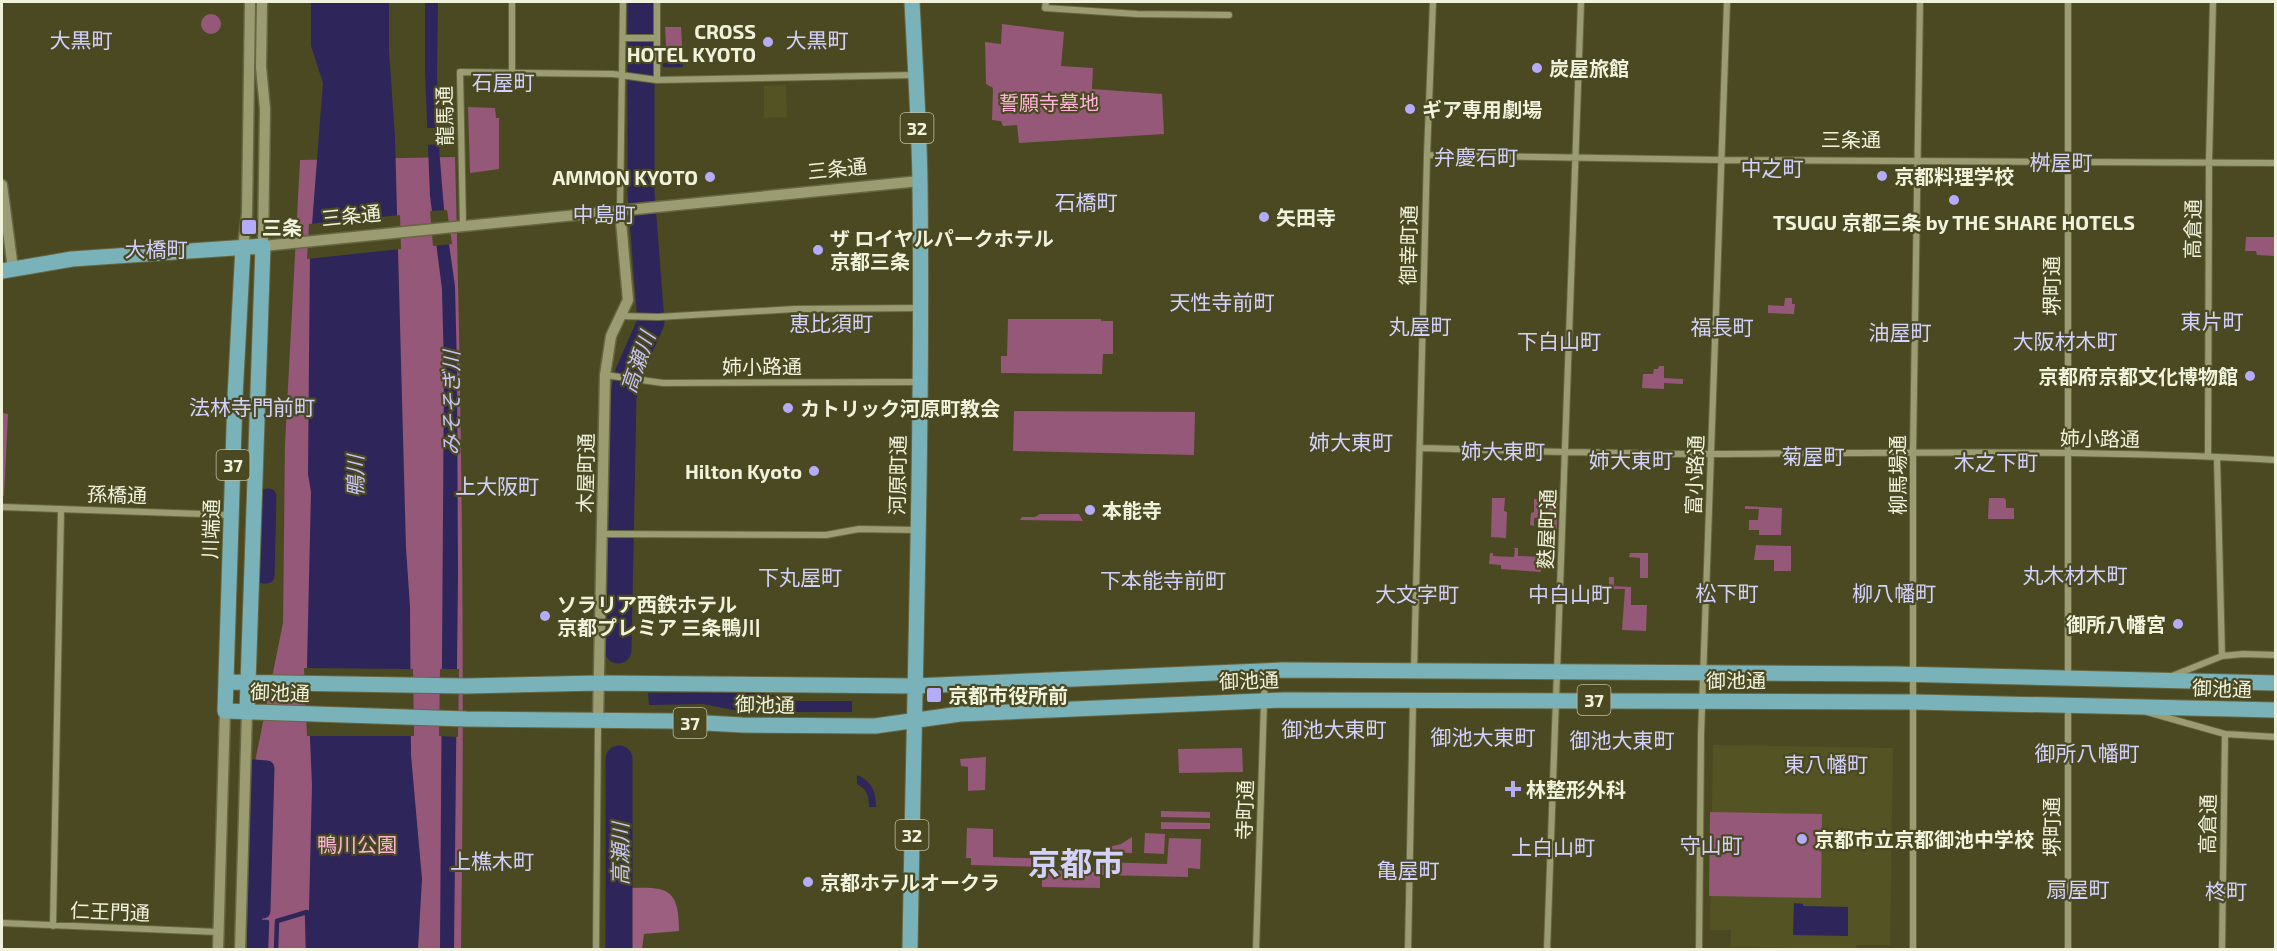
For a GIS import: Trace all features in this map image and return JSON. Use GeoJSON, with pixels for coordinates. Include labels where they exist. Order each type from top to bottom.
{"type":"FeatureCollection","features":[{"type":"Feature","properties":{"kind":"main road","name":"河原町通"},"geometry":{"type":"LineString","coordinates":[[910,950],[920,382],[920,181],[912,2]]}},
{"type":"Feature","properties":{"kind":"main road","name":"三条通"},"geometry":{"type":"LineString","coordinates":[[7,270],[72,259],[262,246]]}},
{"type":"Feature","properties":{"kind":"main road","name":"37"},"geometry":{"type":"LineString","coordinates":[[247,712],[262,246]]}},
{"type":"Feature","properties":{"kind":"main road","name":"川端通"},"geometry":{"type":"LineString","coordinates":[[225,711],[243,247]]}},
{"type":"Feature","properties":{"kind":"main road","name":"御池通"},"geometry":{"type":"LineString","coordinates":[[225,682],[466,686],[599,683],[915,686],[1265,671],[1557,670],[2276,683]]}},
{"type":"Feature","properties":{"kind":"main road","name":"御池通"},"geometry":{"type":"LineString","coordinates":[[225,711],[466,719],[875,726],[960,714],[1265,700],[1913,702],[2276,710]]}},
{"type":"Feature","properties":{"kind":"street","name":"川端通"},"geometry":{"type":"LineString","coordinates":[[243,247],[247,214],[250,2]]}},
{"type":"Feature","properties":{"kind":"street"},"geometry":{"type":"LineString","coordinates":[[262,2],[261,67],[264,109],[262,246]]}},
{"type":"Feature","properties":{"kind":"street"},"geometry":{"type":"LineString","coordinates":[[512,2],[512,72]]}},
{"type":"Feature","properties":{"kind":"street","name":"木屋町通"},"geometry":{"type":"LineString","coordinates":[[596,950],[598,721],[608,534],[611,336],[628,300],[620,210],[623,2]]}},
{"type":"Feature","properties":{"kind":"street"},"geometry":{"type":"LineString","coordinates":[[657,2],[653,39],[654,80],[915,75]]}},
{"type":"Feature","properties":{"kind":"street"},"geometry":{"type":"LineString","coordinates":[[1046,2],[1045,8],[1137,14],[1229,15]]}},
{"type":"Feature","properties":{"kind":"street","name":"御幸町通"},"geometry":{"type":"LineString","coordinates":[[1414,670],[1433,2]]}},
{"type":"Feature","properties":{"kind":"street","name":"麩屋町通"},"geometry":{"type":"LineString","coordinates":[[1547,950],[1581,2]]}},
{"type":"Feature","properties":{"kind":"street","name":"富小路通"},"geometry":{"type":"LineString","coordinates":[[1699,950],[1702,701],[1727,2]]}},
{"type":"Feature","properties":{"kind":"street","name":"柳馬場通"},"geometry":{"type":"LineString","coordinates":[[1913,950],[1913,452],[1920,2]]}},
{"type":"Feature","properties":{"kind":"street","name":"堺町通"},"geometry":{"type":"LineString","coordinates":[[2068,2],[2068,679]]}},
{"type":"Feature","properties":{"kind":"street","name":"高倉通"},"geometry":{"type":"LineString","coordinates":[[2208,456],[2213,2]]}},
{"type":"Feature","properties":{"kind":"street"},"geometry":{"type":"LineString","coordinates":[[623,38],[653,39]]}},
{"type":"Feature","properties":{"kind":"street","name":"龍馬通"},"geometry":{"type":"LineString","coordinates":[[458,225],[460,72],[622,75],[654,80]]}},
{"type":"Feature","properties":{"kind":"street","name":"三条通"},"geometry":{"type":"LineString","coordinates":[[1427,155],[1722,160],[2276,163]]}},
{"type":"Feature","properties":{"kind":"street","name":"三条通"},"geometry":{"type":"LineString","coordinates":[[262,246],[920,181]]}},
{"type":"Feature","properties":{"kind":"street"},"geometry":{"type":"LineString","coordinates":[[2,185],[7,270]]}},
{"type":"Feature","properties":{"kind":"street"},"geometry":{"type":"LineString","coordinates":[[621,316],[658,317],[795,309],[920,308]]}},
{"type":"Feature","properties":{"kind":"street","name":"姉小路通"},"geometry":{"type":"LineString","coordinates":[[611,375],[663,383],[920,382]]}},
{"type":"Feature","properties":{"kind":"street","name":"姉小路通"},"geometry":{"type":"LineString","coordinates":[[1420,448],[1712,454],[1913,452],[2067,454],[2208,456],[2276,460]]}},
{"type":"Feature","properties":{"kind":"street"},"geometry":{"type":"LineString","coordinates":[[2217,457],[2222,656]]}},
{"type":"Feature","properties":{"kind":"street","name":"孫橋通"},"geometry":{"type":"LineString","coordinates":[[2,507],[231,515]]}},
{"type":"Feature","properties":{"kind":"street"},"geometry":{"type":"LineString","coordinates":[[53,926],[61,509]]}},
{"type":"Feature","properties":{"kind":"street"},"geometry":{"type":"LineString","coordinates":[[608,534],[826,535],[860,529],[918,530]]}},
{"type":"Feature","properties":{"kind":"street"},"geometry":{"type":"LineString","coordinates":[[2160,681],[2222,656],[2276,655]]}},
{"type":"Feature","properties":{"kind":"street","name":"寺町通"},"geometry":{"type":"LineString","coordinates":[[1256,950],[1265,671]]}},
{"type":"Feature","properties":{"kind":"street"},"geometry":{"type":"LineString","coordinates":[[1408,950],[1413,699]]}},
{"type":"Feature","properties":{"kind":"street","name":"堺町通"},"geometry":{"type":"LineString","coordinates":[[2068,705],[2068,950]]}},
{"type":"Feature","properties":{"kind":"street"},"geometry":{"type":"LineString","coordinates":[[2129,706],[2183,724],[2225,734],[2276,737]]}},
{"type":"Feature","properties":{"kind":"street","name":"川端通"},"geometry":{"type":"LineString","coordinates":[[218,950],[225,711]]}},
{"type":"Feature","properties":{"kind":"street"},"geometry":{"type":"LineString","coordinates":[[240,950],[247,712]]}},
{"type":"Feature","properties":{"kind":"street","name":"高倉通"},"geometry":{"type":"LineString","coordinates":[[2222,950],[2225,734]]}},
{"type":"Feature","properties":{"kind":"street","name":"仁王門通"},"geometry":{"type":"LineString","coordinates":[[2,923],[218,932]]}},
{"type":"Feature","properties":{"kind":"shaded area"},"geometry":{"type":"Polygon","coordinates":[[[786,85],[787,117],[764,118],[764,86],[786,85]]]}},
{"type":"Feature","properties":{"kind":"shaded area","name":"京都市立京都御池中学校"},"geometry":{"type":"Polygon","coordinates":[[[1713,745],[1893,748],[1890,945],[1857,945],[1856,949],[1730,947],[1731,930],[1710,930],[1713,745]]]}},
{"type":"Feature","properties":{"kind":"shaded area"},"geometry":{"type":"Polygon","coordinates":[[[626,888],[651,888],[667,892],[673,897],[676,905],[679,931],[644,934],[642,949],[626,949],[626,888]]]}},
{"type":"Feature","properties":{"kind":"green space"},"geometry":{"type":"Polygon","coordinates":[[[207,14],[215,14],[221,20],[221,28],[215,34],[207,34],[201,28],[201,20],[207,14]]]}},
{"type":"Feature","properties":{"kind":"green space","name":"誓願寺墓地"},"geometry":{"type":"Polygon","coordinates":[[[1002,24],[1064,32],[1061,66],[1093,68],[1092,89],[1162,94],[1164,134],[1019,143],[1017,125],[1003,126],[1001,121],[992,120],[993,88],[986,84],[985,42],[1001,44],[1002,24]]]}},
{"type":"Feature","properties":{"kind":"green space"},"geometry":{"type":"Polygon","coordinates":[[[665,27],[681,27],[683,63],[667,63],[665,27]]]}},
{"type":"Feature","properties":{"kind":"green space"},"geometry":{"type":"Polygon","coordinates":[[[468,107],[495,108],[496,118],[499,118],[499,169],[470,173],[468,107]]]}},
{"type":"Feature","properties":{"kind":"green space","name":"鴨川公園"},"geometry":{"type":"Polygon","coordinates":[[[455,157],[462,553],[461,949],[248,950],[254,767],[283,623],[285,444],[300,160],[455,157]]]}},
{"type":"Feature","properties":{"kind":"green space"},"geometry":{"type":"Polygon","coordinates":[[[2246,237],[2275,237],[2275,256],[2257,255],[2256,251],[2245,251],[2246,237]]]}},
{"type":"Feature","properties":{"kind":"green space"},"geometry":{"type":"Polygon","coordinates":[[[1785,298],[1792,298],[1792,304],[1795,304],[1794,314],[1768,313],[1768,305],[1784,306],[1785,298]]]}},
{"type":"Feature","properties":{"kind":"green space"},"geometry":{"type":"Polygon","coordinates":[[[1008,319],[1113,321],[1113,354],[1103,354],[1102,374],[1001,373],[1001,356],[1007,356],[1008,319]]]}},
{"type":"Feature","properties":{"kind":"green space"},"geometry":{"type":"Polygon","coordinates":[[[1659,366],[1664,366],[1664,378],[1683,379],[1683,384],[1664,383],[1664,389],[1642,388],[1643,374],[1653,374],[1654,369],[1658,369],[1659,366]]]}},
{"type":"Feature","properties":{"kind":"green space"},"geometry":{"type":"Polygon","coordinates":[[[1014,411],[1195,412],[1194,455],[1013,451],[1014,411]]]}},
{"type":"Feature","properties":{"kind":"green space"},"geometry":{"type":"Polygon","coordinates":[[[2,413],[8,414],[4,496],[2,496],[2,413]]]}},
{"type":"Feature","properties":{"kind":"green space"},"geometry":{"type":"Polygon","coordinates":[[[1492,498],[1505,498],[1506,538],[1491,537],[1492,498]]]}},
{"type":"Feature","properties":{"kind":"green space"},"geometry":{"type":"Polygon","coordinates":[[[1989,498],[2004,498],[2006,508],[2014,508],[2014,519],[1988,519],[1989,498]]]}},
{"type":"Feature","properties":{"kind":"green space"},"geometry":{"type":"Polygon","coordinates":[[[1534,499],[1558,500],[1555,562],[1541,562],[1541,572],[1501,569],[1501,565],[1489,564],[1490,553],[1493,553],[1493,556],[1514,557],[1515,549],[1513,548],[1518,548],[1518,556],[1553,557],[1554,544],[1544,543],[1544,541],[1552,541],[1553,515],[1546,515],[1545,519],[1534,518],[1534,526],[1530,525],[1531,513],[1534,512],[1534,499]]]}},
{"type":"Feature","properties":{"kind":"green space"},"geometry":{"type":"Polygon","coordinates":[[[1745,506],[1782,508],[1781,535],[1759,535],[1759,530],[1749,530],[1749,520],[1758,520],[1759,509],[1745,509],[1745,506]]]}},
{"type":"Feature","properties":{"kind":"green space"},"geometry":{"type":"Polygon","coordinates":[[[1040,514],[1079,514],[1083,521],[1020,520],[1022,517],[1035,517],[1040,514]]]}},
{"type":"Feature","properties":{"kind":"green space"},"geometry":{"type":"Polygon","coordinates":[[[1756,545],[1791,546],[1791,571],[1774,571],[1774,560],[1754,560],[1756,545]]]}},
{"type":"Feature","properties":{"kind":"green space"},"geometry":{"type":"Polygon","coordinates":[[[1630,553],[1648,553],[1648,578],[1640,578],[1640,558],[1629,557],[1630,553]]]}},
{"type":"Feature","properties":{"kind":"green space"},"geometry":{"type":"Polygon","coordinates":[[[1609,577],[1614,577],[1614,586],[1631,587],[1631,605],[1647,605],[1646,631],[1622,630],[1625,589],[1609,589],[1609,577]]]}},
{"type":"Feature","properties":{"kind":"green space"},"geometry":{"type":"Polygon","coordinates":[[[1242,748],[1243,772],[1179,773],[1178,749],[1242,748]]]}},
{"type":"Feature","properties":{"kind":"green space"},"geometry":{"type":"Polygon","coordinates":[[[986,757],[985,790],[968,791],[968,767],[961,766],[960,759],[986,757]]]}},
{"type":"Feature","properties":{"kind":"green space"},"geometry":{"type":"Polygon","coordinates":[[[1161,811],[1210,812],[1210,818],[1161,817],[1161,811]]]}},
{"type":"Feature","properties":{"kind":"green space"},"geometry":{"type":"Polygon","coordinates":[[[1710,812],[1822,814],[1821,898],[1709,896],[1710,812]]]}},
{"type":"Feature","properties":{"kind":"green space"},"geometry":{"type":"Polygon","coordinates":[[[1161,822],[1210,823],[1210,829],[1161,829],[1161,822]]]}},
{"type":"Feature","properties":{"kind":"green space"},"geometry":{"type":"Polygon","coordinates":[[[967,828],[993,829],[993,857],[1050,859],[1050,870],[1098,872],[1099,862],[1167,864],[1169,838],[1201,839],[1200,869],[1188,868],[1188,877],[1100,875],[1100,888],[1042,887],[1042,867],[971,865],[971,858],[966,858],[967,828]]]}},
{"type":"Feature","properties":{"kind":"green space"},"geometry":{"type":"Polygon","coordinates":[[[1145,833],[1165,834],[1164,854],[1144,853],[1145,833]]]}},
{"type":"Feature","properties":{"kind":"green space"},"geometry":{"type":"Polygon","coordinates":[[[1132,837],[1132,853],[1104,852],[1104,848],[1121,844],[1132,837]]]}},
{"type":"Feature","properties":{"kind":"water","name":"鴨川"},"geometry":{"type":"Polygon","coordinates":[[[311,2],[389,2],[406,548],[410,607],[411,755],[422,879],[418,949],[308,950],[312,786],[307,666],[311,492],[308,474],[310,250],[323,83],[311,46],[311,2]]]}},
{"type":"Feature","properties":{"kind":"water","name":"みそそぎ川"},"geometry":{"type":"Polygon","coordinates":[[[425,2],[438,2],[439,148],[444,209],[455,286],[458,573],[454,950],[440,949],[444,369],[442,289],[430,196],[425,72],[425,2]]]}},
{"type":"Feature","properties":{"kind":"water"},"geometry":{"type":"Polygon","coordinates":[[[758,692],[799,701],[852,701],[852,712],[743,712],[703,704],[649,705],[648,693],[758,692]]]}},
{"type":"Feature","properties":{"kind":"water"},"geometry":{"type":"Polygon","coordinates":[[[857,775],[866,780],[872,788],[876,807],[869,807],[867,793],[857,784],[857,775]]]}},
{"type":"Feature","properties":{"kind":"water"},"geometry":{"type":"Polygon","coordinates":[[[1794,903],[1803,904],[1803,906],[1848,907],[1848,936],[1793,935],[1794,903]]]}},
{"type":"Feature","properties":{"kind":"pier"},"geometry":{"type":"Polygon","coordinates":[[[426,128],[441,128],[441,144],[426,145],[426,128]]]}},
{"type":"Feature","properties":{"kind":"pier"},"geometry":{"type":"Polygon","coordinates":[[[447,210],[452,244],[433,246],[430,211],[447,210]]]}},
{"type":"Feature","properties":{"kind":"pier"},"geometry":{"type":"Polygon","coordinates":[[[400,215],[401,249],[307,259],[309,224],[400,215]]]}},
{"type":"Feature","properties":{"kind":"pier"},"geometry":{"type":"Polygon","coordinates":[[[304,668],[413,669],[414,736],[307,736],[304,668]]]}},
{"type":"Feature","properties":{"kind":"pier"},"geometry":{"type":"Polygon","coordinates":[[[440,669],[459,669],[458,737],[439,736],[440,669]]]}},
{"type":"Feature","properties":{"kind":"waterway","name":"高瀬川"},"geometry":{"type":"LineString","coordinates":[[618,650],[623,397],[629,372],[651,322],[641,192],[641,2]]}},
{"type":"Feature","properties":{"kind":"waterway"},"geometry":{"type":"LineString","coordinates":[[665,65],[681,65]]}},
{"type":"Feature","properties":{"kind":"waterway"},"geometry":{"type":"LineString","coordinates":[[269,496],[267,576],[263,576],[262,497],[269,496]]}},
{"type":"Feature","properties":{"kind":"waterway","name":"高瀬川"},"geometry":{"type":"LineString","coordinates":[[619,759],[619,950]]}},
{"type":"Feature","properties":{"kind":"waterway"},"geometry":{"type":"LineString","coordinates":[[254,767],[267,768],[263,911],[249,911],[254,767]]}},
{"type":"Feature","properties":{"kind":"waterway"},"geometry":{"type":"LineString","coordinates":[[254,950],[255,902]]}},
{"type":"Feature","properties":{"kind":"waterway"},"geometry":{"type":"LineString","coordinates":[[276,950],[277,921],[307,912],[308,950]]}},
{"type":"Feature","properties":{"kind":"waterway"},"geometry":{"type":"LineString","coordinates":[[262,950],[263,922],[267,922],[266,950]]}},
{"type":"Feature","properties":{"kind":"place","name":"CROSS HOTEL KYOTO"},"geometry":{"type":"Point","coordinates":[768,42]}},
{"type":"Feature","properties":{"kind":"place","name":"炭屋旅館"},"geometry":{"type":"Point","coordinates":[1537,68]}},
{"type":"Feature","properties":{"kind":"place","name":"ギア専用劇場"},"geometry":{"type":"Point","coordinates":[1410,109]}},
{"type":"Feature","properties":{"kind":"place","name":"京都料理学校"},"geometry":{"type":"Point","coordinates":[1882,176]}},
{"type":"Feature","properties":{"kind":"place","name":"AMMON KYOTO"},"geometry":{"type":"Point","coordinates":[710,177]}},
{"type":"Feature","properties":{"kind":"place","name":"TSUGU 京都三条 by THE SHARE HOTELS"},"geometry":{"type":"Point","coordinates":[1954,200]}},
{"type":"Feature","properties":{"kind":"place","name":"矢田寺"},"geometry":{"type":"Point","coordinates":[1264,217]}},
{"type":"Feature","properties":{"kind":"place","name":"三条"},"geometry":{"type":"Point","coordinates":[249,227]}},
{"type":"Feature","properties":{"kind":"place","name":"ザ ロイヤルパークホテル 京都三条"},"geometry":{"type":"Point","coordinates":[818,250]}},
{"type":"Feature","properties":{"kind":"place","name":"京都府京都文化博物館"},"geometry":{"type":"Point","coordinates":[2250,376]}},
{"type":"Feature","properties":{"kind":"place","name":"カトリック河原町教会"},"geometry":{"type":"Point","coordinates":[788,408]}},
{"type":"Feature","properties":{"kind":"place","name":"Hilton Kyoto"},"geometry":{"type":"Point","coordinates":[814,471]}},
{"type":"Feature","properties":{"kind":"place","name":"本能寺"},"geometry":{"type":"Point","coordinates":[1090,510]}},
{"type":"Feature","properties":{"kind":"place","name":"ソラリア西鉄ホテル 京都プレミア 三条鴨川"},"geometry":{"type":"Point","coordinates":[545,616]}},
{"type":"Feature","properties":{"kind":"place","name":"御所八幡宮"},"geometry":{"type":"Point","coordinates":[2178,624]}},
{"type":"Feature","properties":{"kind":"place","name":"京都市役所前"},"geometry":{"type":"Point","coordinates":[934,695]}},
{"type":"Feature","properties":{"kind":"place","name":"林整形外科"},"geometry":{"type":"Point","coordinates":[1513,789]}},
{"type":"Feature","properties":{"kind":"place","name":"京都市立京都御池中学校"},"geometry":{"type":"Point","coordinates":[1802,839]}},
{"type":"Feature","properties":{"kind":"place","name":"京都ホテルオークラ"},"geometry":{"type":"Point","coordinates":[808,882]}},
{"type":"Feature","properties":{"kind":"district","name":"大黒町"},"geometry":{"type":"Point","coordinates":[81,39]}},
{"type":"Feature","properties":{"kind":"district","name":"大黒町"},"geometry":{"type":"Point","coordinates":[817,39]}},
{"type":"Feature","properties":{"kind":"district","name":"石屋町"},"geometry":{"type":"Point","coordinates":[503,81]}},
{"type":"Feature","properties":{"kind":"district","name":"弁慶石町"},"geometry":{"type":"Point","coordinates":[1476,156]}},
{"type":"Feature","properties":{"kind":"district","name":"桝屋町"},"geometry":{"type":"Point","coordinates":[2061,161]}},
{"type":"Feature","properties":{"kind":"district","name":"中之町"},"geometry":{"type":"Point","coordinates":[1772,167]}},
{"type":"Feature","properties":{"kind":"district","name":"石橋町"},"geometry":{"type":"Point","coordinates":[1086,201]}},
{"type":"Feature","properties":{"kind":"district","name":"中島町"},"geometry":{"type":"Point","coordinates":[604,213]}},
{"type":"Feature","properties":{"kind":"district","name":"大橋町"},"geometry":{"type":"Point","coordinates":[156,248]}},
{"type":"Feature","properties":{"kind":"district","name":"天性寺前町"},"geometry":{"type":"Point","coordinates":[1222,301]}},
{"type":"Feature","properties":{"kind":"district","name":"東片町"},"geometry":{"type":"Point","coordinates":[2212,320]}},
{"type":"Feature","properties":{"kind":"district","name":"恵比須町"},"geometry":{"type":"Point","coordinates":[831,322]}},
{"type":"Feature","properties":{"kind":"district","name":"丸屋町"},"geometry":{"type":"Point","coordinates":[1420,325]}},
{"type":"Feature","properties":{"kind":"district","name":"福長町"},"geometry":{"type":"Point","coordinates":[1722,326]}},
{"type":"Feature","properties":{"kind":"district","name":"油屋町"},"geometry":{"type":"Point","coordinates":[1900,331]}},
{"type":"Feature","properties":{"kind":"district","name":"下白山町"},"geometry":{"type":"Point","coordinates":[1559,340]}},
{"type":"Feature","properties":{"kind":"district","name":"大阪材木町"},"geometry":{"type":"Point","coordinates":[2065,340]}},
{"type":"Feature","properties":{"kind":"district","name":"法林寺門前町"},"geometry":{"type":"Point","coordinates":[252,406]}},
{"type":"Feature","properties":{"kind":"district","name":"姉大東町"},"geometry":{"type":"Point","coordinates":[1351,441]}},
{"type":"Feature","properties":{"kind":"district","name":"姉大東町"},"geometry":{"type":"Point","coordinates":[1503,450]}},
{"type":"Feature","properties":{"kind":"district","name":"菊屋町"},"geometry":{"type":"Point","coordinates":[1813,455]}},
{"type":"Feature","properties":{"kind":"district","name":"姉大東町"},"geometry":{"type":"Point","coordinates":[1631,459]}},
{"type":"Feature","properties":{"kind":"district","name":"木之下町"},"geometry":{"type":"Point","coordinates":[1996,461]}},
{"type":"Feature","properties":{"kind":"district","name":"上大阪町"},"geometry":{"type":"Point","coordinates":[497,485]}},
{"type":"Feature","properties":{"kind":"district","name":"丸木材木町"},"geometry":{"type":"Point","coordinates":[2075,574]}},
{"type":"Feature","properties":{"kind":"district","name":"下丸屋町"},"geometry":{"type":"Point","coordinates":[800,576]}},
{"type":"Feature","properties":{"kind":"district","name":"下本能寺前町"},"geometry":{"type":"Point","coordinates":[1163,579]}},
{"type":"Feature","properties":{"kind":"district","name":"松下町"},"geometry":{"type":"Point","coordinates":[1727,592]}},
{"type":"Feature","properties":{"kind":"district","name":"柳八幡町"},"geometry":{"type":"Point","coordinates":[1894,592]}},
{"type":"Feature","properties":{"kind":"district","name":"大文字町"},"geometry":{"type":"Point","coordinates":[1417,593]}},
{"type":"Feature","properties":{"kind":"district","name":"中白山町"},"geometry":{"type":"Point","coordinates":[1570,593]}},
{"type":"Feature","properties":{"kind":"district","name":"御池大東町"},"geometry":{"type":"Point","coordinates":[1334,728]}},
{"type":"Feature","properties":{"kind":"district","name":"御池大東町"},"geometry":{"type":"Point","coordinates":[1483,736]}},
{"type":"Feature","properties":{"kind":"district","name":"御池大東町"},"geometry":{"type":"Point","coordinates":[1622,739]}},
{"type":"Feature","properties":{"kind":"district","name":"御所八幡町"},"geometry":{"type":"Point","coordinates":[2087,752]}},
{"type":"Feature","properties":{"kind":"district","name":"東八幡町"},"geometry":{"type":"Point","coordinates":[1826,763]}},
{"type":"Feature","properties":{"kind":"district","name":"守山町"},"geometry":{"type":"Point","coordinates":[1711,844]}},
{"type":"Feature","properties":{"kind":"district","name":"上白山町"},"geometry":{"type":"Point","coordinates":[1553,846]}},
{"type":"Feature","properties":{"kind":"district","name":"上樵木町"},"geometry":{"type":"Point","coordinates":[492,860]}},
{"type":"Feature","properties":{"kind":"district","name":"京都市"},"geometry":{"type":"Point","coordinates":[1076,862]}},
{"type":"Feature","properties":{"kind":"district","name":"亀屋町"},"geometry":{"type":"Point","coordinates":[1408,869]}},
{"type":"Feature","properties":{"kind":"district","name":"扇屋町"},"geometry":{"type":"Point","coordinates":[2078,888]}},
{"type":"Feature","properties":{"kind":"district","name":"柊町"},"geometry":{"type":"Point","coordinates":[2226,890]}}]}
